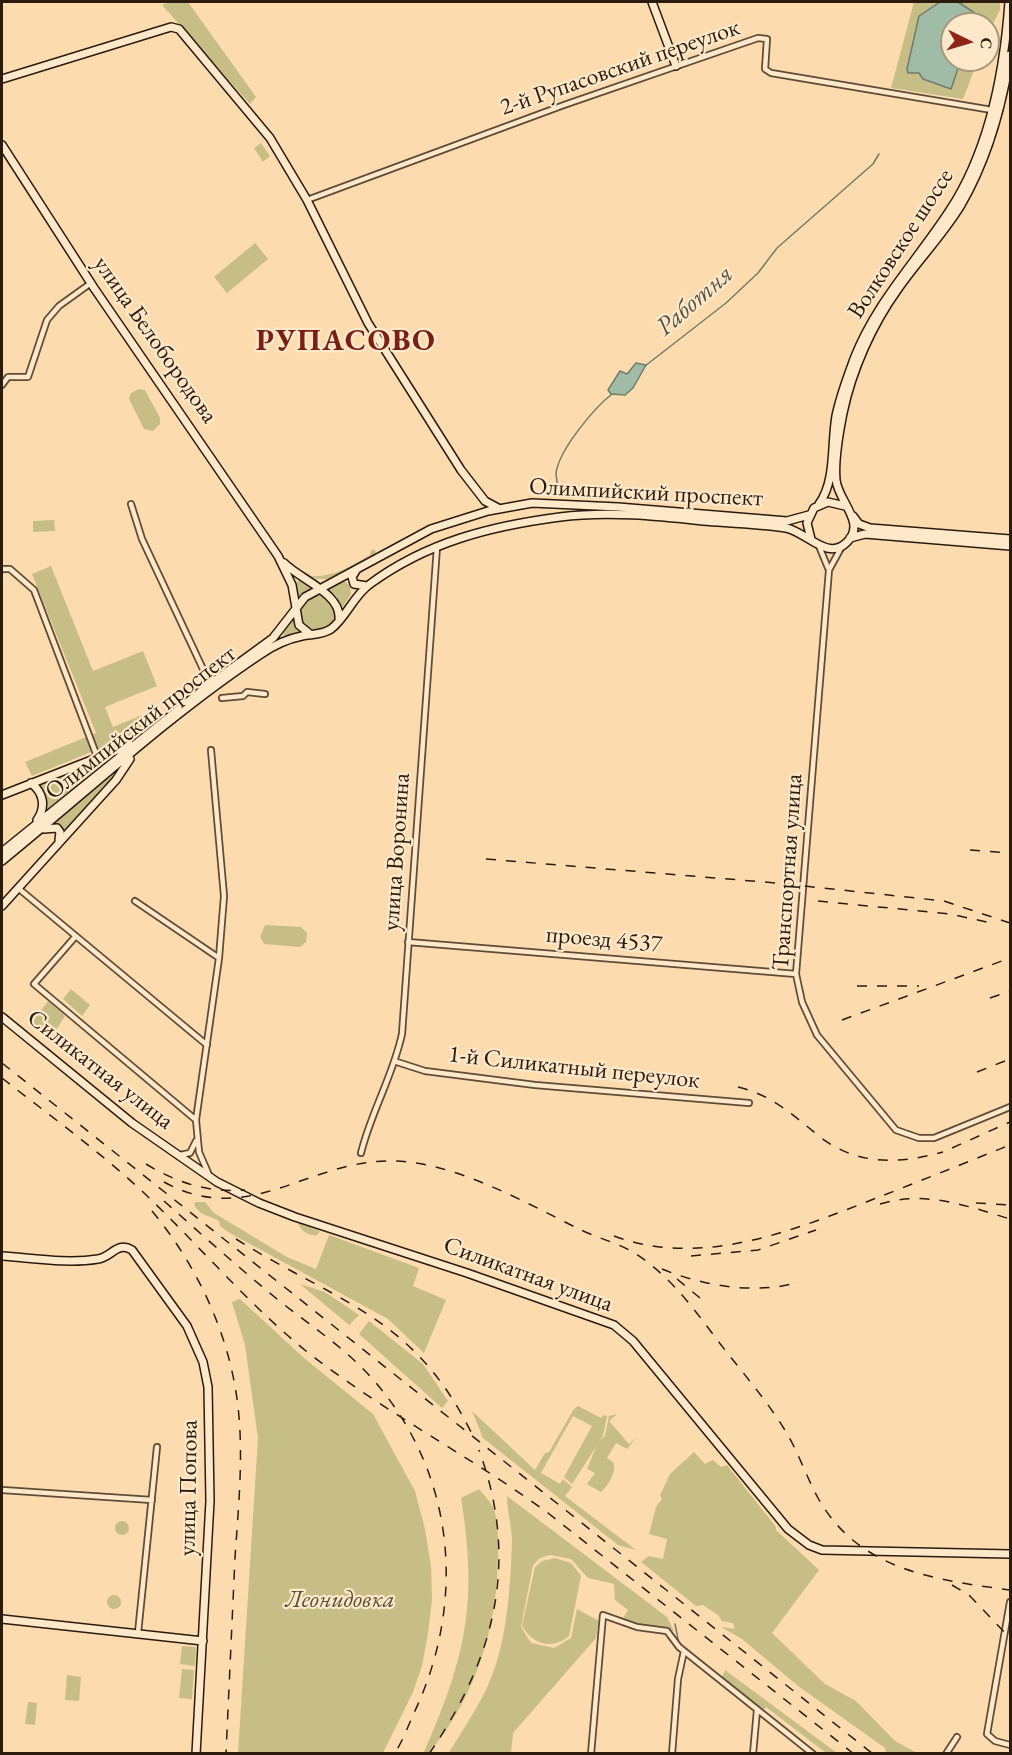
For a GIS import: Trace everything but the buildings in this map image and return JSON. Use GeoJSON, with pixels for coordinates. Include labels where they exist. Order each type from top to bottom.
{"type":"FeatureCollection","features":[{"type":"Feature","properties":{"kind":"main road"},"geometry":{"type":"LineString","coordinates":[[652,2],[676,66]]}},
{"type":"Feature","properties":{"kind":"main road","name":"Волковское шоссе"},"geometry":{"type":"LineString","coordinates":[[819,504],[828,482],[840,398],[860,343],[885,297],[958,197],[982,144],[1001,66],[1009,2]]}},
{"type":"Feature","properties":{"kind":"main road"},"geometry":{"type":"LineString","coordinates":[[2,79],[176,27],[267,133],[308,200],[368,323],[442,441],[485,501],[492,507],[499,508]]}},
{"type":"Feature","properties":{"kind":"main road","name":"Волковское шоссе"},"geometry":{"type":"LineString","coordinates":[[847,508],[840,496],[836,475],[843,414],[851,385],[867,344],[890,300],[949,223],[978,172],[996,122],[1011,55]]}},
{"type":"Feature","properties":{"kind":"main road","name":"улица Белобородова"},"geometry":{"type":"LineString","coordinates":[[2,145],[91,283],[278,556]]}},
{"type":"Feature","properties":{"kind":"main road"},"geometry":{"type":"LineString","coordinates":[[478,514],[484,508],[485,501]]}},
{"type":"Feature","properties":{"kind":"main road"},"geometry":{"type":"LineString","coordinates":[[1011,539],[870,528],[859,524],[847,508],[832,502],[819,504],[809,515],[807,528],[812,540],[819,546],[832,548],[865,534],[1011,546]]}},
{"type":"Feature","properties":{"kind":"main road","name":"Олимпийский проспект"},"geometry":{"type":"LineString","coordinates":[[2,861],[32,832],[138,741],[273,638],[305,597],[431,529],[499,508],[527,503],[575,504],[787,521],[809,515]]}},
{"type":"Feature","properties":{"kind":"main road"},"geometry":{"type":"LineString","coordinates":[[559,504],[564,509],[564,514],[560,517]]}},
{"type":"Feature","properties":{"kind":"main road"},"geometry":{"type":"LineString","coordinates":[[575,504],[569,509],[575,515]]}},
{"type":"Feature","properties":{"kind":"main road","name":"Олимпийский проспект"},"geometry":{"type":"LineString","coordinates":[[2,852],[32,832],[188,708],[275,644],[302,636],[315,635],[332,628],[351,601],[367,586],[405,561],[473,532],[575,515],[620,514],[788,528],[812,540]]}},
{"type":"Feature","properties":{"kind":"main road"},"geometry":{"type":"LineString","coordinates":[[848,541],[854,527],[853,516]]}},
{"type":"Feature","properties":{"kind":"main road"},"geometry":{"type":"LineString","coordinates":[[278,556],[336,603],[339,621]]}},
{"type":"Feature","properties":{"kind":"main road"},"geometry":{"type":"LineString","coordinates":[[278,556],[292,585],[298,625],[306,633],[315,635]]}},
{"type":"Feature","properties":{"kind":"main road"},"geometry":{"type":"LineString","coordinates":[[357,569],[352,577],[354,584],[367,586]]}},
{"type":"Feature","properties":{"kind":"main road"},"geometry":{"type":"LineString","coordinates":[[2,795],[98,759],[138,741]]}},
{"type":"Feature","properties":{"kind":"main road"},"geometry":{"type":"LineString","coordinates":[[2,906],[116,780],[133,753]]}},
{"type":"Feature","properties":{"kind":"main road"},"geometry":{"type":"LineString","coordinates":[[31,783],[42,795],[43,807],[32,832]]}},
{"type":"Feature","properties":{"kind":"main road"},"geometry":{"type":"LineString","coordinates":[[32,832],[55,827],[60,832],[58,843]]}},
{"type":"Feature","properties":{"kind":"main road","name":"Силикатная улица"},"geometry":{"type":"LineString","coordinates":[[2,1017],[176,1155],[212,1180],[259,1203],[295,1217],[467,1273],[614,1325],[633,1341],[788,1529],[815,1548],[862,1552],[1011,1554]]}},
{"type":"Feature","properties":{"kind":"main road","name":"улица Попова"},"geometry":{"type":"LineString","coordinates":[[2,1256],[97,1260],[120,1247],[132,1250],[187,1326],[203,1362],[210,1422],[210,1501],[196,1754]]}},
{"type":"Feature","properties":{"kind":"main road"},"geometry":{"type":"LineString","coordinates":[[2,1619],[203,1641]]}},
{"type":"Feature","properties":{"kind":"street","name":"2-й Рупасовский переулок"},"geometry":{"type":"LineString","coordinates":[[308,200],[759,38],[767,39],[765,66],[771,73],[992,110]]}},
{"type":"Feature","properties":{"kind":"street"},"geometry":{"type":"LineString","coordinates":[[2,384],[8,377],[30,375],[47,320],[59,306],[91,283]]}},
{"type":"Feature","properties":{"kind":"street"},"geometry":{"type":"LineString","coordinates":[[131,504],[142,539],[210,684]]}},
{"type":"Feature","properties":{"kind":"street","name":"Транспортная улица"},"geometry":{"type":"LineString","coordinates":[[848,541],[835,555],[829,570],[796,974],[802,1002],[817,1035],[896,1130],[919,1138],[933,1137],[1011,1107]]}},
{"type":"Feature","properties":{"kind":"street","name":"улица Воронина"},"geometry":{"type":"LineString","coordinates":[[361,1153],[367,1128],[397,1062],[402,1034],[437,546]]}},
{"type":"Feature","properties":{"kind":"street","name":"Транспортная улица"},"geometry":{"type":"LineString","coordinates":[[819,546],[825,555],[829,570]]}},
{"type":"Feature","properties":{"kind":"street"},"geometry":{"type":"LineString","coordinates":[[2,569],[10,569],[34,590],[98,759]]}},
{"type":"Feature","properties":{"kind":"street"},"geometry":{"type":"LineString","coordinates":[[222,698],[243,696],[247,692],[265,693]]}},
{"type":"Feature","properties":{"kind":"street"},"geometry":{"type":"LineString","coordinates":[[211,750],[224,892],[219,958],[196,1120],[199,1152],[212,1180]]}},
{"type":"Feature","properties":{"kind":"street"},"geometry":{"type":"LineString","coordinates":[[18,888],[208,1045]]}},
{"type":"Feature","properties":{"kind":"street"},"geometry":{"type":"LineString","coordinates":[[135,902],[219,958]]}},
{"type":"Feature","properties":{"kind":"street"},"geometry":{"type":"LineString","coordinates":[[75,937],[34,984],[196,1120]]}},
{"type":"Feature","properties":{"kind":"street","name":"проезд 4537"},"geometry":{"type":"LineString","coordinates":[[408,942],[796,974]]}},
{"type":"Feature","properties":{"kind":"street","name":"1-й Силикатный переулок"},"geometry":{"type":"LineString","coordinates":[[397,1062],[426,1071],[535,1085],[749,1103]]}},
{"type":"Feature","properties":{"kind":"street"},"geometry":{"type":"LineString","coordinates":[[176,1155],[190,1153],[197,1136]]}},
{"type":"Feature","properties":{"kind":"street"},"geometry":{"type":"LineString","coordinates":[[191,1166],[197,1161],[199,1152]]}},
{"type":"Feature","properties":{"kind":"street"},"geometry":{"type":"LineString","coordinates":[[138,1633],[158,1447]]}},
{"type":"Feature","properties":{"kind":"street"},"geometry":{"type":"LineString","coordinates":[[2,1490],[152,1500]]}},
{"type":"Feature","properties":{"kind":"street"},"geometry":{"type":"LineString","coordinates":[[1011,1602],[987,1734],[995,1741],[1011,1745]]}},
{"type":"Feature","properties":{"kind":"street"},"geometry":{"type":"LineString","coordinates":[[591,1754],[603,1615],[637,1627],[667,1631],[684,1651],[813,1754]]}},
{"type":"Feature","properties":{"kind":"street"},"geometry":{"type":"LineString","coordinates":[[672,1754],[678,1679],[684,1651]]}},
{"type":"Feature","properties":{"kind":"street"},"geometry":{"type":"LineString","coordinates":[[753,1754],[757,1710]]}},
{"type":"Feature","properties":{"kind":"street"},"geometry":{"type":"LineString","coordinates":[[946,1754],[957,1737]]}},
{"type":"Feature","properties":{"kind":"green space"},"geometry":{"type":"Polygon","coordinates":[[[170,2],[188,2],[256,97],[250,104],[162,5],[170,2]]]}},
{"type":"Feature","properties":{"kind":"green space"},"geometry":{"type":"Polygon","coordinates":[[[914,2],[940,2],[919,16],[919,73],[923,79],[935,84],[958,72],[973,72],[963,99],[891,88],[914,2]]]}},
{"type":"Feature","properties":{"kind":"green space"},"geometry":{"type":"Polygon","coordinates":[[[958,2],[1000,2],[999,12],[973,12],[958,2]]]}},
{"type":"Feature","properties":{"kind":"green space"},"geometry":{"type":"Polygon","coordinates":[[[261,143],[270,156],[263,162],[254,148],[261,143]]]}},
{"type":"Feature","properties":{"kind":"green space"},"geometry":{"type":"Polygon","coordinates":[[[255,243],[268,259],[227,293],[214,277],[255,243]]]}},
{"type":"Feature","properties":{"kind":"green space"},"geometry":{"type":"Polygon","coordinates":[[[139,389],[145,390],[160,418],[160,424],[153,431],[144,429],[129,399],[131,393],[139,389]]]}},
{"type":"Feature","properties":{"kind":"green space"},"geometry":{"type":"Polygon","coordinates":[[[54,520],[55,531],[33,532],[33,521],[54,520]]]}},
{"type":"Feature","properties":{"kind":"green space"},"geometry":{"type":"Polygon","coordinates":[[[371,550],[375,550],[376,553],[344,574],[326,579],[308,576],[340,571],[370,555],[371,550]]]}},
{"type":"Feature","properties":{"kind":"green space"},"geometry":{"type":"Polygon","coordinates":[[[51,566],[93,671],[143,651],[157,686],[105,707],[113,727],[145,714],[150,728],[32,776],[25,762],[96,733],[32,574],[51,566]]]}},
{"type":"Feature","properties":{"kind":"green space"},"geometry":{"type":"Polygon","coordinates":[[[300,580],[312,588],[296,598],[294,584],[300,580]]]}},
{"type":"Feature","properties":{"kind":"green space"},"geometry":{"type":"Polygon","coordinates":[[[344,581],[350,586],[351,594],[342,608],[337,597],[326,589],[344,581]]]}},
{"type":"Feature","properties":{"kind":"green space"},"geometry":{"type":"Polygon","coordinates":[[[317,595],[329,601],[335,613],[329,625],[317,631],[305,625],[299,613],[305,601],[317,595]]]}},
{"type":"Feature","properties":{"kind":"green space"},"geometry":{"type":"Polygon","coordinates":[[[293,616],[302,632],[284,636],[283,633],[293,616]]]}},
{"type":"Feature","properties":{"kind":"green space"},"geometry":{"type":"Polygon","coordinates":[[[103,761],[106,764],[46,813],[46,804],[36,785],[103,761]]]}},
{"type":"Feature","properties":{"kind":"green space"},"geometry":{"type":"Polygon","coordinates":[[[113,774],[113,778],[62,833],[58,824],[51,823],[113,774]]]}},
{"type":"Feature","properties":{"kind":"green space"},"geometry":{"type":"Polygon","coordinates":[[[265,925],[301,927],[307,933],[306,942],[300,947],[264,944],[260,937],[265,925]]]}},
{"type":"Feature","properties":{"kind":"green space"},"geometry":{"type":"Polygon","coordinates":[[[71,989],[90,1005],[82,1016],[63,999],[71,989]]]}},
{"type":"Feature","properties":{"kind":"green space"},"geometry":{"type":"Polygon","coordinates":[[[48,1001],[65,1016],[49,1041],[30,1025],[48,1001]]]}},
{"type":"Feature","properties":{"kind":"green space"},"geometry":{"type":"Polygon","coordinates":[[[205,1202],[214,1213],[287,1257],[316,1269],[329,1235],[419,1268],[413,1286],[446,1300],[424,1353],[388,1319],[228,1232],[220,1226],[219,1221],[199,1211],[194,1204],[205,1202]]]}},
{"type":"Feature","properties":{"kind":"green space"},"geometry":{"type":"Polygon","coordinates":[[[298,1223],[320,1231],[317,1235],[308,1234],[298,1223]]]}},
{"type":"Feature","properties":{"kind":"green space"},"geometry":{"type":"Polygon","coordinates":[[[300,1284],[325,1292],[359,1315],[349,1325],[300,1284]]]}},
{"type":"Feature","properties":{"kind":"green space","name":"Леонидовка"},"geometry":{"type":"Polygon","coordinates":[[[240,1299],[304,1358],[373,1414],[415,1491],[425,1529],[431,1566],[432,1600],[428,1633],[422,1666],[413,1692],[383,1753],[238,1753],[258,1438],[245,1345],[232,1302],[240,1299]]]}},
{"type":"Feature","properties":{"kind":"green space"},"geometry":{"type":"Polygon","coordinates":[[[369,1321],[423,1364],[448,1401],[442,1408],[359,1334],[369,1321]]]}},
{"type":"Feature","properties":{"kind":"green space"},"geometry":{"type":"Polygon","coordinates":[[[578,1406],[601,1418],[604,1415],[607,1416],[603,1436],[599,1441],[605,1436],[609,1416],[617,1414],[609,1421],[629,1444],[636,1438],[627,1449],[616,1443],[607,1458],[614,1463],[613,1475],[601,1492],[587,1484],[595,1473],[587,1469],[596,1447],[572,1484],[564,1477],[592,1426],[573,1416],[541,1473],[560,1484],[563,1479],[572,1487],[565,1496],[636,1550],[618,1545],[483,1438],[472,1411],[535,1470],[578,1406]]]}},
{"type":"Feature","properties":{"kind":"green space"},"geometry":{"type":"Polygon","coordinates":[[[694,1452],[705,1464],[713,1460],[721,1467],[727,1465],[776,1527],[776,1530],[819,1570],[772,1633],[825,1684],[856,1701],[895,1741],[917,1753],[886,1753],[885,1748],[798,1686],[742,1639],[721,1627],[735,1629],[733,1623],[722,1621],[718,1615],[703,1605],[696,1606],[641,1562],[649,1556],[663,1559],[667,1539],[649,1534],[656,1507],[662,1499],[660,1495],[670,1474],[694,1452]]]}},
{"type":"Feature","properties":{"kind":"green space"},"geometry":{"type":"Polygon","coordinates":[[[479,1489],[493,1507],[497,1525],[497,1584],[493,1611],[488,1636],[471,1686],[459,1709],[429,1753],[424,1752],[450,1687],[465,1628],[468,1568],[461,1498],[479,1489]]]}},
{"type":"Feature","properties":{"kind":"green space"},"geometry":{"type":"Polygon","coordinates":[[[507,1496],[667,1617],[674,1631],[622,1620],[628,1610],[615,1600],[614,1584],[588,1578],[571,1559],[550,1555],[540,1558],[533,1565],[521,1627],[531,1643],[554,1648],[571,1638],[577,1609],[599,1621],[596,1638],[513,1733],[511,1753],[448,1754],[484,1694],[498,1658],[506,1620],[512,1542],[507,1496]]]}},
{"type":"Feature","properties":{"kind":"green space"},"geometry":{"type":"Polygon","coordinates":[[[122,1521],[127,1523],[129,1528],[127,1533],[122,1535],[117,1533],[115,1528],[117,1523],[122,1521]]]}},
{"type":"Feature","properties":{"kind":"green space"},"geometry":{"type":"Polygon","coordinates":[[[555,1558],[571,1563],[581,1576],[569,1636],[550,1644],[532,1638],[522,1626],[535,1567],[542,1561],[555,1558]]]}},
{"type":"Feature","properties":{"kind":"green space"},"geometry":{"type":"Polygon","coordinates":[[[111,1595],[117,1595],[121,1602],[117,1609],[111,1609],[107,1605],[107,1599],[111,1595]]]}},
{"type":"Feature","properties":{"kind":"green space"},"geometry":{"type":"Polygon","coordinates":[[[182,1646],[196,1647],[195,1666],[180,1664],[182,1646]]]}},
{"type":"Feature","properties":{"kind":"green space"},"geometry":{"type":"Polygon","coordinates":[[[182,1669],[194,1670],[192,1699],[179,1698],[182,1669]]]}},
{"type":"Feature","properties":{"kind":"green space"},"geometry":{"type":"Polygon","coordinates":[[[725,1670],[837,1753],[826,1753],[766,1707],[763,1711],[722,1678],[725,1670]]]}},
{"type":"Feature","properties":{"kind":"green space"},"geometry":{"type":"Polygon","coordinates":[[[67,1675],[81,1677],[79,1701],[65,1700],[67,1675]]]}},
{"type":"Feature","properties":{"kind":"green space"},"geometry":{"type":"Polygon","coordinates":[[[28,1702],[37,1703],[35,1725],[25,1724],[28,1702]]]}},
{"type":"Feature","properties":{"kind":"shaded area"},"geometry":{"type":"Polygon","coordinates":[[[940,2],[958,2],[973,12],[940,12],[940,72],[957,72],[951,89],[923,79],[919,73],[908,73],[919,16],[940,2]]]}},
{"type":"Feature","properties":{"kind":"shaded area"},"geometry":{"type":"Polygon","coordinates":[[[636,363],[646,365],[633,388],[625,395],[611,394],[608,390],[620,371],[627,374],[636,363]]]}},
{"type":"Feature","properties":{"kind":"waterway","name":"Работня"},"geometry":{"type":"LineString","coordinates":[[645,366],[726,303],[758,273],[777,248],[873,164],[879,154]]}},
{"type":"Feature","properties":{"kind":"waterway","name":"Работня"},"geometry":{"type":"LineString","coordinates":[[557,487],[556,473],[563,453],[587,419],[612,394]]}},
{"type":"Feature","properties":{"kind":"waterway"},"geometry":{"type":"LineString","coordinates":[[675,1624],[679,1644]]}},
{"type":"Feature","properties":{"kind":"railway"},"geometry":{"type":"LineString","coordinates":[[970,850],[1010,853]]}},
{"type":"Feature","properties":{"kind":"railway"},"geometry":{"type":"LineString","coordinates":[[486,859],[776,883],[944,901],[1010,923]]}},
{"type":"Feature","properties":{"kind":"railway"},"geometry":{"type":"LineString","coordinates":[[818,901],[950,914],[996,924]]}},
{"type":"Feature","properties":{"kind":"railway"},"geometry":{"type":"LineString","coordinates":[[842,1020],[1010,958]]}},
{"type":"Feature","properties":{"kind":"railway"},"geometry":{"type":"LineString","coordinates":[[857,986],[919,986]]}},
{"type":"Feature","properties":{"kind":"railway"},"geometry":{"type":"LineString","coordinates":[[990,998],[1010,991]]}},
{"type":"Feature","properties":{"kind":"railway"},"geometry":{"type":"LineString","coordinates":[[977,1072],[1010,1059]]}},
{"type":"Feature","properties":{"kind":"railway"},"geometry":{"type":"LineString","coordinates":[[2,1063],[873,1754]]}},
{"type":"Feature","properties":{"kind":"railway"},"geometry":{"type":"LineString","coordinates":[[2,1078],[143,1192],[263,1313],[306,1351],[365,1394],[548,1513],[854,1754]]}},
{"type":"Feature","properties":{"kind":"railway"},"geometry":{"type":"LineString","coordinates":[[738,1087],[772,1101],[834,1146],[864,1158],[911,1159],[943,1152]]}},
{"type":"Feature","properties":{"kind":"railway"},"geometry":{"type":"LineString","coordinates":[[952,1148],[1010,1122]]}},
{"type":"Feature","properties":{"kind":"railway"},"geometry":{"type":"LineString","coordinates":[[614,1236],[648,1245],[681,1248],[715,1247],[749,1241],[816,1221],[1010,1145]]}},
{"type":"Feature","properties":{"kind":"railway"},"geometry":{"type":"LineString","coordinates":[[164,1182],[194,1194],[223,1198],[250,1196],[358,1164],[388,1161],[412,1163],[437,1167],[462,1175],[627,1249],[657,1270],[678,1291],[754,1386],[789,1437],[818,1498],[835,1523],[855,1542],[877,1557],[902,1568],[955,1582],[1010,1590]]}},
{"type":"Feature","properties":{"kind":"railway"},"geometry":{"type":"LineString","coordinates":[[146,1164],[194,1185],[219,1190],[245,1190]]}},
{"type":"Feature","properties":{"kind":"railway"},"geometry":{"type":"LineString","coordinates":[[880,1204],[897,1200],[930,1199],[946,1201],[1010,1219]]}},
{"type":"Feature","properties":{"kind":"railway"},"geometry":{"type":"LineString","coordinates":[[164,1201],[262,1287],[358,1363],[397,1411],[419,1451],[435,1493],[444,1536],[446,1580],[442,1625],[431,1670],[405,1734],[394,1754]]}},
{"type":"Feature","properties":{"kind":"railway"},"geometry":{"type":"LineString","coordinates":[[976,1203],[1010,1205]]}},
{"type":"Feature","properties":{"kind":"railway"},"geometry":{"type":"LineString","coordinates":[[152,1211],[185,1257],[199,1282],[221,1334],[236,1389],[240,1470],[226,1754]]}},
{"type":"Feature","properties":{"kind":"railway"},"geometry":{"type":"LineString","coordinates":[[691,1256],[758,1250],[816,1230]]}},
{"type":"Feature","properties":{"kind":"railway"},"geometry":{"type":"LineString","coordinates":[[236,1239],[339,1297],[398,1336],[424,1361],[448,1393],[471,1432]]}},
{"type":"Feature","properties":{"kind":"railway"},"geometry":{"type":"LineString","coordinates":[[662,1269],[695,1280],[730,1287],[766,1288],[799,1282]]}},
{"type":"Feature","properties":{"kind":"railway"},"geometry":{"type":"LineString","coordinates":[[677,1279],[700,1298]]}},
{"type":"Feature","properties":{"kind":"railway"},"geometry":{"type":"LineString","coordinates":[[429,1754],[452,1718],[470,1682],[485,1645],[494,1608],[499,1570],[498,1531],[491,1491],[479,1450]]}},
{"type":"Feature","properties":{"kind":"railway"},"geometry":{"type":"LineString","coordinates":[[952,1585],[970,1596],[1010,1638]]}},
{"type":"Feature","properties":{"kind":"district","name":"РУПАСОВО"},"geometry":{"type":"Point","coordinates":[346,342]}}]}
